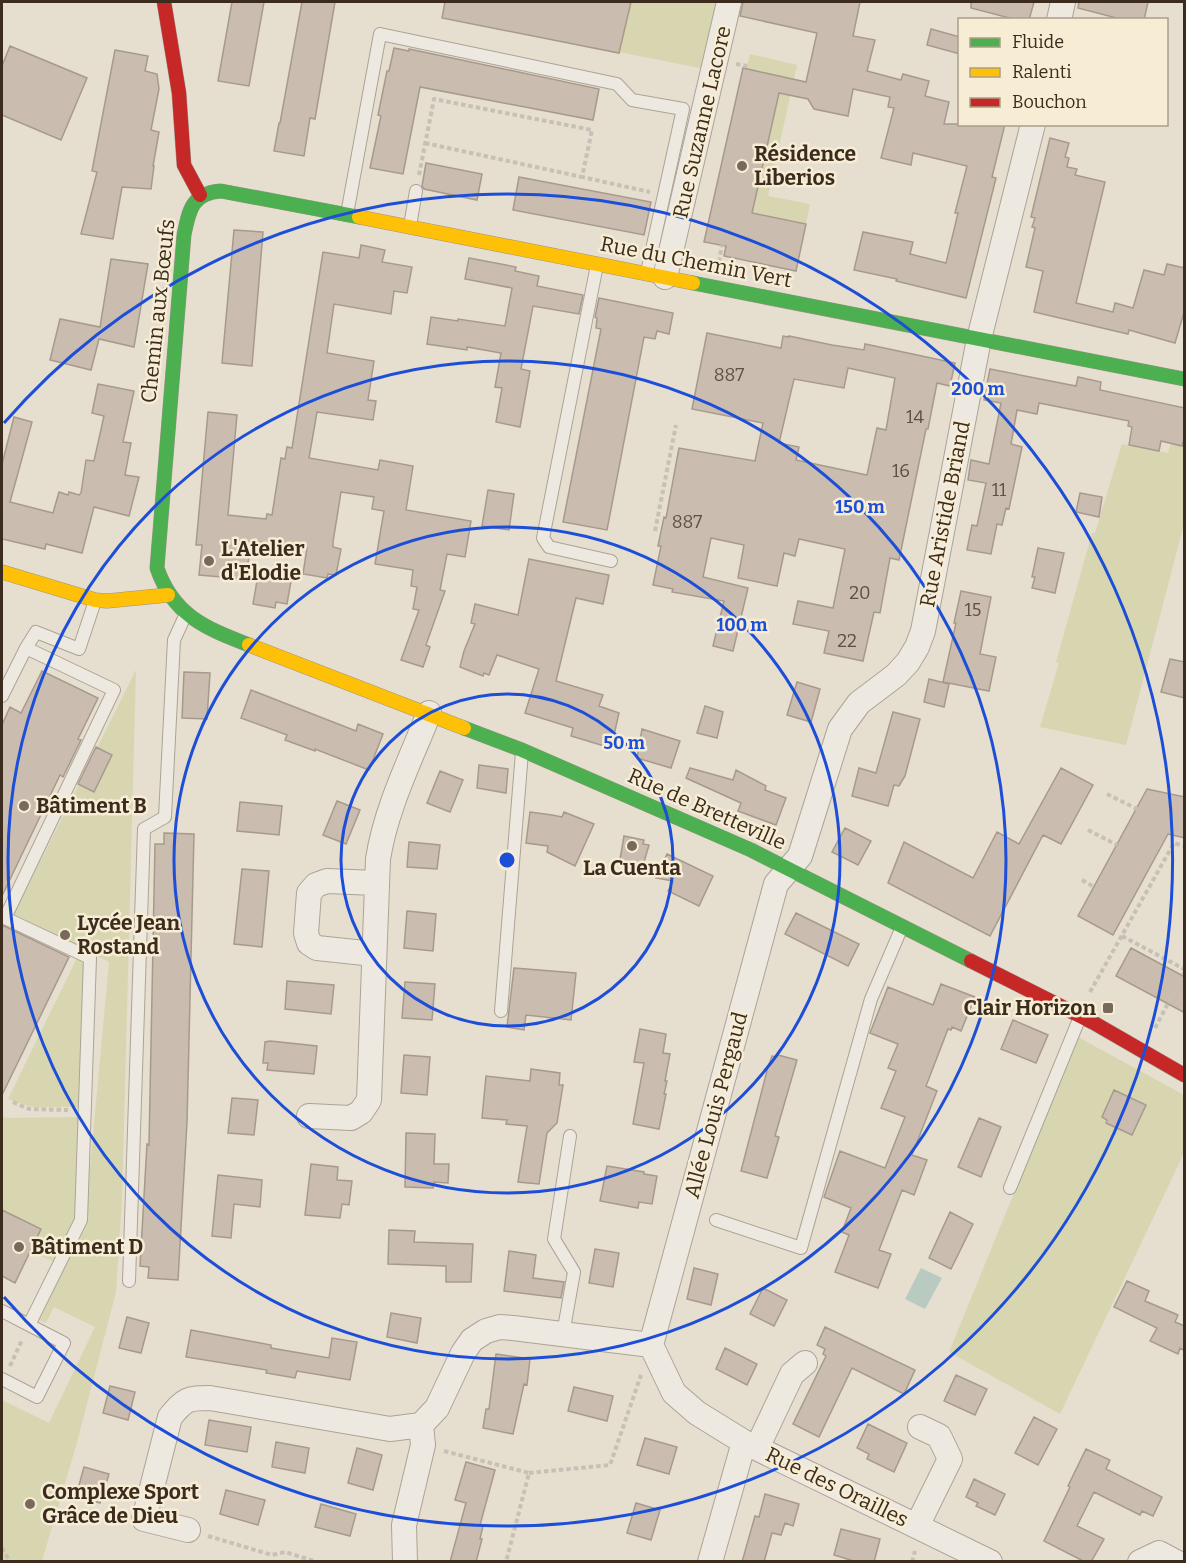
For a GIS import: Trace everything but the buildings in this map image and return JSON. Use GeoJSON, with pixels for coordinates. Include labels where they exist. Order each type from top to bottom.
{"type":"FeatureCollection","features":[{"type":"Feature","properties":{"kind":"street"},"geometry":{"type":"LineString","coordinates":[[164,2],[179,93],[184,165],[200,195]]}},
{"type":"Feature","properties":{"kind":"street","name":"Rue Suzanne Lacore"},"geometry":{"type":"LineString","coordinates":[[656,275],[729,2]]}},
{"type":"Feature","properties":{"kind":"street"},"geometry":{"type":"LineString","coordinates":[[1059,18],[1063,2]]}},
{"type":"Feature","properties":{"kind":"street","name":"Rue Aristide Briand"},"geometry":{"type":"LineString","coordinates":[[789,868],[800,856],[840,729],[860,703],[896,675],[908,662],[923,631],[979,339],[1032,126]]}},
{"type":"Feature","properties":{"kind":"street","name":"Rue du Chemin Vert"},"geometry":{"type":"LineString","coordinates":[[200,195],[222,190],[1185,379]]}},
{"type":"Feature","properties":{"kind":"street","name":"Chemin aux Bœufs"},"geometry":{"type":"LineString","coordinates":[[168,595],[161,582],[157,562],[184,235],[191,208],[200,195]]}},
{"type":"Feature","properties":{"kind":"street"},"geometry":{"type":"LineString","coordinates":[[2,572],[95,600],[168,595]]}},
{"type":"Feature","properties":{"kind":"street","name":"Rue de Bretteville"},"geometry":{"type":"LineString","coordinates":[[168,595],[186,614],[223,635],[522,750],[751,850],[1080,1016],[1185,1075]]}},
{"type":"Feature","properties":{"kind":"street"},"geometry":{"type":"LineString","coordinates":[[309,1116],[351,1118],[361,1112],[369,1100],[378,859],[387,817],[429,713]]}},
{"type":"Feature","properties":{"kind":"street","name":"Allée Louis Pergaud"},"geometry":{"type":"LineString","coordinates":[[651,1346],[776,884],[789,868]]}},
{"type":"Feature","properties":{"kind":"street"},"geometry":{"type":"LineString","coordinates":[[374,954],[317,948],[309,943],[306,933],[309,893],[316,885],[327,881],[376,883]]}},
{"type":"Feature","properties":{"kind":"street"},"geometry":{"type":"LineString","coordinates":[[405,1562],[404,1525],[422,1435],[463,1353],[472,1340],[486,1331],[500,1327],[651,1346]]}},
{"type":"Feature","properties":{"kind":"street","name":"Rue des Orailles"},"geometry":{"type":"LineString","coordinates":[[651,1346],[675,1393],[697,1413],[750,1445],[990,1562]]}},
{"type":"Feature","properties":{"kind":"street","name":"Rue des Orailles"},"geometry":{"type":"LineString","coordinates":[[750,1445],[792,1374],[805,1363]]}},
{"type":"Feature","properties":{"kind":"street"},"geometry":{"type":"LineString","coordinates":[[188,1530],[144,1520],[170,1417],[181,1404],[192,1398],[210,1398],[422,1435]]}},
{"type":"Feature","properties":{"kind":"street","name":"Rue des Orailles"},"geometry":{"type":"LineString","coordinates":[[917,1526],[950,1459],[939,1436],[920,1428]]}},
{"type":"Feature","properties":{"kind":"street"},"geometry":{"type":"LineString","coordinates":[[710,1562],[750,1445]]}},
{"type":"Feature","properties":{"kind":"street"},"geometry":{"type":"LineString","coordinates":[[1140,1562],[1159,1553],[1176,1562]]}},
{"type":"Feature","properties":{"kind":"lane"},"geometry":{"type":"LineString","coordinates":[[346,215],[380,34],[617,84],[632,100],[683,109],[664,195],[656,275]]}},
{"type":"Feature","properties":{"kind":"lane"},"geometry":{"type":"LineString","coordinates":[[410,227],[416,191]]}},
{"type":"Feature","properties":{"kind":"lane"},"geometry":{"type":"LineString","coordinates":[[597,264],[543,538],[549,546],[611,561]]}},
{"type":"Feature","properties":{"kind":"lane"},"geometry":{"type":"LineString","coordinates":[[2,696],[36,632],[79,649],[95,600]]}},
{"type":"Feature","properties":{"kind":"lane"},"geometry":{"type":"LineString","coordinates":[[129,1281],[144,829],[165,817],[174,640],[186,614]]}},
{"type":"Feature","properties":{"kind":"lane"},"geometry":{"type":"LineString","coordinates":[[26,648],[114,690],[4,918],[90,958],[81,1220],[29,1325]]}},
{"type":"Feature","properties":{"kind":"lane"},"geometry":{"type":"LineString","coordinates":[[501,1011],[522,750]]}},
{"type":"Feature","properties":{"kind":"lane"},"geometry":{"type":"LineString","coordinates":[[716,1220],[801,1248],[871,999],[903,926]]}},
{"type":"Feature","properties":{"kind":"lane"},"geometry":{"type":"LineString","coordinates":[[1010,1188],[1037,1113],[1080,1016]]}},
{"type":"Feature","properties":{"kind":"lane"},"geometry":{"type":"LineString","coordinates":[[563,1334],[574,1272],[554,1239],[570,1136]]}},
{"type":"Feature","properties":{"kind":"lane"},"geometry":{"type":"LineString","coordinates":[[2,1311],[64,1343],[37,1397],[3,1380]]}},
{"type":"Feature","properties":{"kind":"path"},"geometry":{"type":"LineString","coordinates":[[416,191],[434,99],[592,130],[582,177]]}},
{"type":"Feature","properties":{"kind":"path"},"geometry":{"type":"LineString","coordinates":[[425,143],[664,195]]}},
{"type":"Feature","properties":{"kind":"path"},"geometry":{"type":"LineString","coordinates":[[655,531],[676,425]]}},
{"type":"Feature","properties":{"kind":"path"},"geometry":{"type":"LineString","coordinates":[[1107,794],[1137,809]]}},
{"type":"Feature","properties":{"kind":"path"},"geometry":{"type":"LineString","coordinates":[[1088,830],[1117,845]]}},
{"type":"Feature","properties":{"kind":"path"},"geometry":{"type":"LineString","coordinates":[[1086,998],[1174,843],[1185,846]]}},
{"type":"Feature","properties":{"kind":"path"},"geometry":{"type":"LineString","coordinates":[[1082,880],[1094,887]]}},
{"type":"Feature","properties":{"kind":"path"},"geometry":{"type":"LineString","coordinates":[[1122,936],[1185,969]]}},
{"type":"Feature","properties":{"kind":"path"},"geometry":{"type":"LineString","coordinates":[[1152,959],[1155,953]]}},
{"type":"Feature","properties":{"kind":"path"},"geometry":{"type":"LineString","coordinates":[[1154,1029],[1185,974]]}},
{"type":"Feature","properties":{"kind":"path"},"geometry":{"type":"LineString","coordinates":[[13,1102],[29,1108],[84,1110]]}},
{"type":"Feature","properties":{"kind":"path"},"geometry":{"type":"LineString","coordinates":[[3,1380],[29,1325]]}},
{"type":"Feature","properties":{"kind":"path"},"geometry":{"type":"LineString","coordinates":[[422,1435],[529,1473],[610,1465],[651,1346]]}},
{"type":"Feature","properties":{"kind":"path"},"geometry":{"type":"LineString","coordinates":[[506,1562],[529,1473]]}},
{"type":"Feature","properties":{"kind":"path"},"geometry":{"type":"LineString","coordinates":[[188,1530],[272,1555],[285,1552],[317,1562]]}},
{"type":"Feature","properties":{"kind":"path"},"geometry":{"type":"LineString","coordinates":[[2,1548],[10,1562]]}},
{"type":"Feature","properties":{"kind":"green space"},"geometry":{"type":"Polygon","coordinates":[[[631,2],[720,2],[705,69],[619,52],[631,2]]]}},
{"type":"Feature","properties":{"kind":"green space"},"geometry":{"type":"Polygon","coordinates":[[[750,54],[797,65],[768,196],[810,204],[806,224],[752,213],[746,69],[750,54]]]}},
{"type":"Feature","properties":{"kind":"green space"},"geometry":{"type":"Polygon","coordinates":[[[1184,438],[1184,524],[1126,745],[1040,727],[1092,533],[1095,533],[1122,444],[1168,453],[1171,443],[1181,446],[1184,438]]]}},
{"type":"Feature","properties":{"kind":"green space"},"geometry":{"type":"Polygon","coordinates":[[[136,670],[122,1199],[116,1292],[76,1446],[42,1561],[2,1561],[2,1400],[49,1423],[95,1327],[54,1307],[46,1323],[39,1320],[85,1222],[109,962],[14,914],[136,670]]]}},
{"type":"Feature","properties":{"kind":"green space"},"geometry":{"type":"Polygon","coordinates":[[[77,958],[86,963],[80,1107],[32,1107],[8,1099],[77,958]]]}},
{"type":"Feature","properties":{"kind":"green space"},"geometry":{"type":"Polygon","coordinates":[[[1078,1037],[1184,1095],[1184,1153],[1060,1414],[949,1352],[1078,1037]]]}},
{"type":"Feature","properties":{"kind":"green space"},"geometry":{"type":"Polygon","coordinates":[[[2,1116],[6,1118],[79,1117],[77,1221],[55,1262],[37,1254],[39,1248],[33,1245],[41,1229],[2,1210],[2,1116]]]}},
{"type":"Feature","properties":{"kind":"shaded area"},"geometry":{"type":"Polygon","coordinates":[[[921,1268],[942,1278],[925,1309],[905,1299],[921,1268]]]}},
{"type":"Feature","properties":{"kind":"traffic: fast"},"geometry":{"type":"LineString","coordinates":[[249,645],[192,618],[172,597],[157,568],[184,235],[188,218],[198,199],[211,192],[221,191],[359,217]]}},
{"type":"Feature","properties":{"kind":"traffic: fast"},"geometry":{"type":"LineString","coordinates":[[693,283],[1184,379]]}},
{"type":"Feature","properties":{"kind":"traffic: fast"},"geometry":{"type":"LineString","coordinates":[[464,728],[522,750],[751,850],[971,961]]}},
{"type":"Feature","properties":{"kind":"traffic: slow"},"geometry":{"type":"LineString","coordinates":[[359,217],[693,283]]}},
{"type":"Feature","properties":{"kind":"traffic: slow"},"geometry":{"type":"LineString","coordinates":[[2,572],[95,600],[107,601],[168,595]]}},
{"type":"Feature","properties":{"kind":"traffic: slow"},"geometry":{"type":"LineString","coordinates":[[249,645],[464,728]]}},
{"type":"Feature","properties":{"kind":"traffic: jam"},"geometry":{"type":"LineString","coordinates":[[164,2],[179,93],[184,165],[200,195]]}},
{"type":"Feature","properties":{"kind":"traffic: jam"},"geometry":{"type":"LineString","coordinates":[[971,961],[1094,1023],[1184,1075]]}},
{"type":"Feature","properties":{"kind":"place","name":"Résidence Liberios"},"geometry":{"type":"Point","coordinates":[742,166]}},
{"type":"Feature","properties":{"kind":"place","name":"L'Atelier d'Elodie"},"geometry":{"type":"Point","coordinates":[209,561]}},
{"type":"Feature","properties":{"kind":"place","name":"Bâtiment B"},"geometry":{"type":"Point","coordinates":[24,806]}},
{"type":"Feature","properties":{"kind":"place","name":"La Cuenta"},"geometry":{"type":"Point","coordinates":[632,846]}},
{"type":"Feature","properties":{"kind":"place","name":"Lycée Jean Rostand"},"geometry":{"type":"Point","coordinates":[65,935]}},
{"type":"Feature","properties":{"kind":"place","name":"Clair Horizon"},"geometry":{"type":"Point","coordinates":[1108,1008]}},
{"type":"Feature","properties":{"kind":"place","name":"Bâtiment D"},"geometry":{"type":"Point","coordinates":[19,1247]}},
{"type":"Feature","properties":{"kind":"place","name":"Complexe Sport Grâce de Dieu"},"geometry":{"type":"Point","coordinates":[30,1504]}}]}
